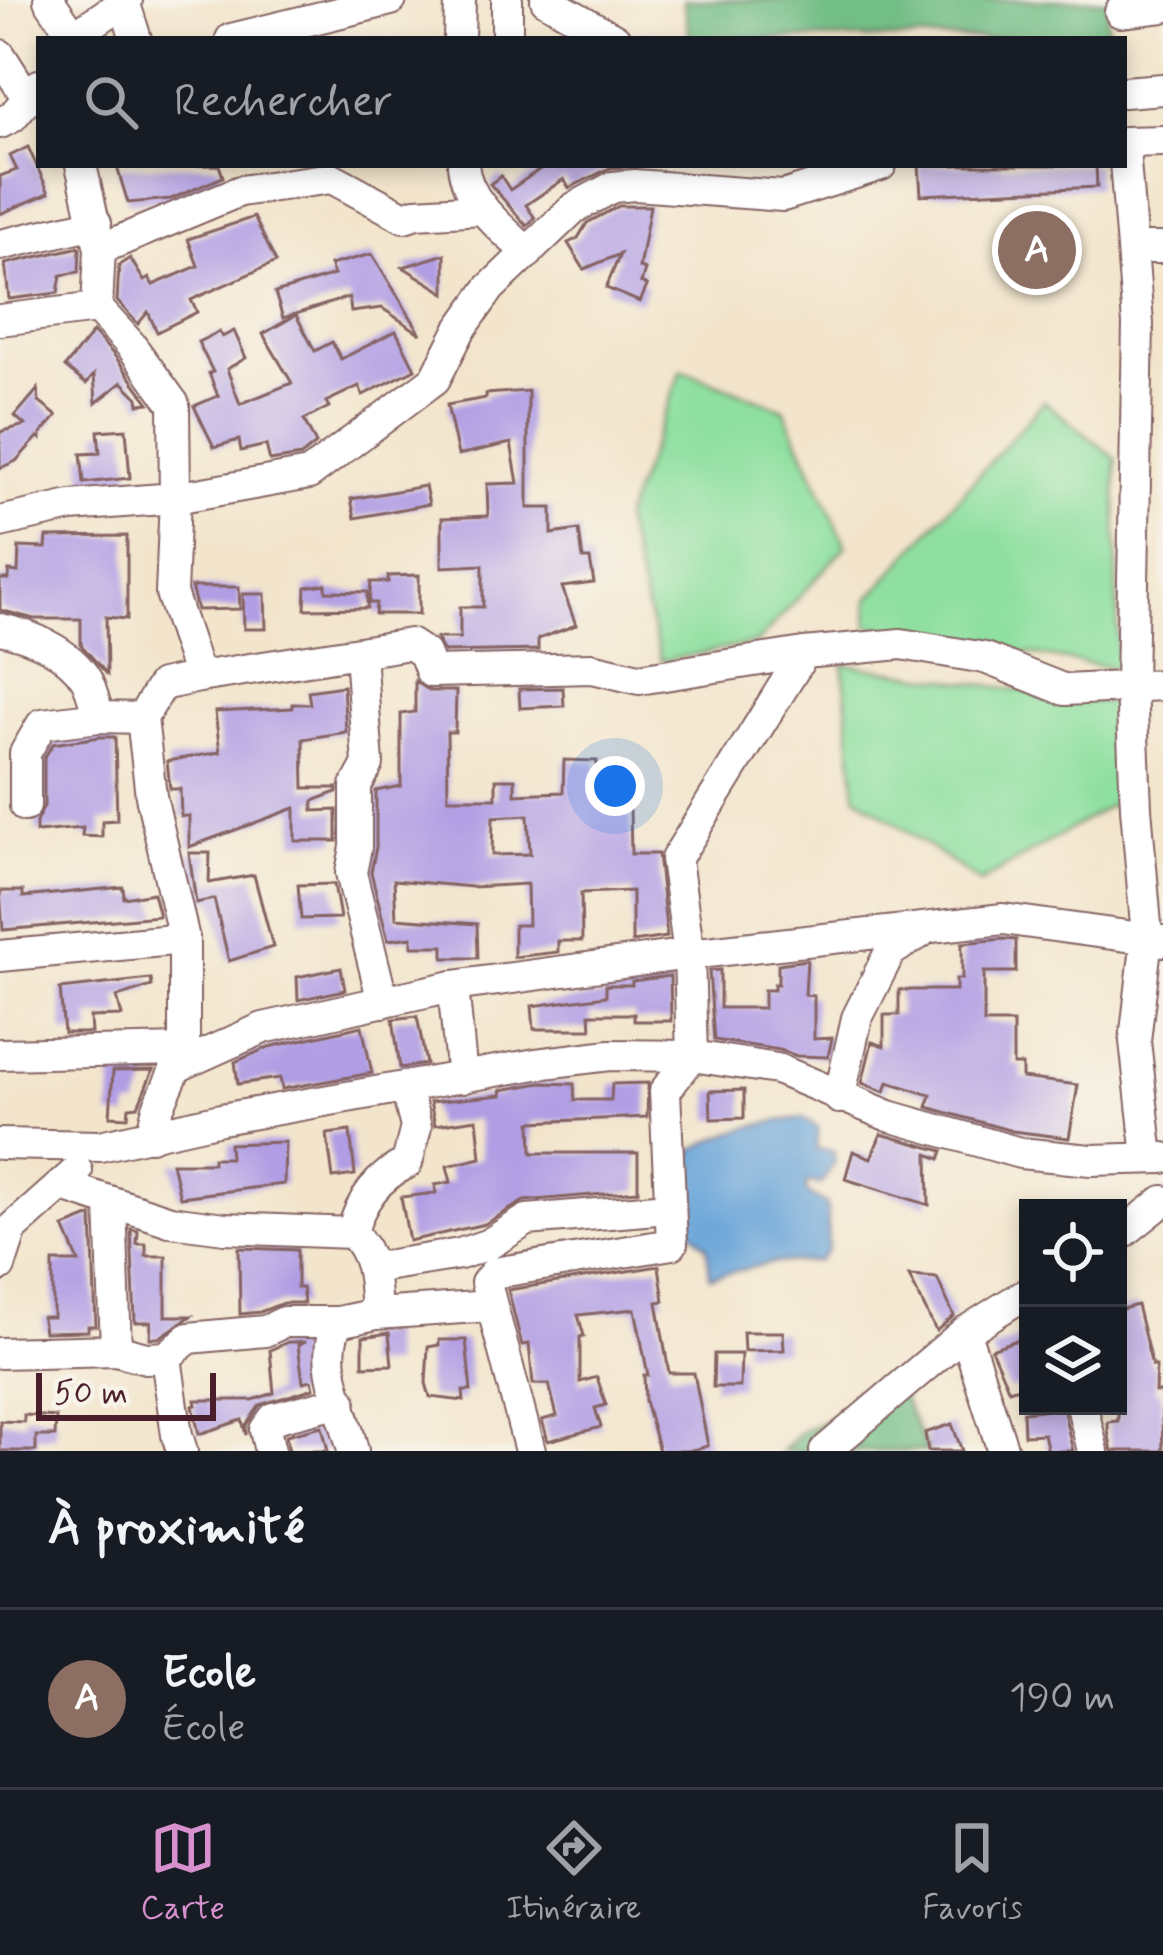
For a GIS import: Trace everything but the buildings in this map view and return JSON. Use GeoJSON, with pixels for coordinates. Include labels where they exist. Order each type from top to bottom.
{"type":"FeatureCollection","features":[{"type":"Feature","properties":{"kind":"street"},"geometry":{"type":"LineString","coordinates":[[49,0],[70,36]]}},
{"type":"Feature","properties":{"kind":"street"},"geometry":{"type":"LineString","coordinates":[[243,36],[392,0]]}},
{"type":"Feature","properties":{"kind":"street"},"geometry":{"type":"LineString","coordinates":[[459,36],[460,0]]}},
{"type":"Feature","properties":{"kind":"street"},"geometry":{"type":"LineString","coordinates":[[506,0],[507,36]]}},
{"type":"Feature","properties":{"kind":"street"},"geometry":{"type":"LineString","coordinates":[[546,0],[610,36]]}},
{"type":"Feature","properties":{"kind":"street"},"geometry":{"type":"LineString","coordinates":[[73,36],[126,1],[135,36]]}},
{"type":"Feature","properties":{"kind":"street"},"geometry":{"type":"LineString","coordinates":[[1120,17],[1163,8]]}},
{"type":"Feature","properties":{"kind":"street"},"geometry":{"type":"LineString","coordinates":[[0,55],[33,92],[0,123]]}},
{"type":"Feature","properties":{"kind":"street"},"geometry":{"type":"LineString","coordinates":[[1127,92],[1163,89]]}},
{"type":"Feature","properties":{"kind":"street"},"geometry":{"type":"LineString","coordinates":[[1127,146],[1163,141]]}},
{"type":"Feature","properties":{"kind":"street"},"geometry":{"type":"LineString","coordinates":[[0,1144],[100,1146],[220,1119],[610,1055],[692,1056],[777,1069],[838,1098],[1020,1153],[1091,1160],[1156,1157],[1135,1041],[1155,939],[1149,807],[1131,685],[1150,419],[1148,248],[1127,159]]}},
{"type":"Feature","properties":{"kind":"street"},"geometry":{"type":"LineString","coordinates":[[82,168],[98,236],[97,308],[174,404],[171,593],[199,677]]}},
{"type":"Feature","properties":{"kind":"street"},"geometry":{"type":"LineString","coordinates":[[0,522],[71,506],[175,498],[309,474],[435,379],[460,330],[490,288],[574,208],[613,188],[635,185],[783,196],[872,168]]}},
{"type":"Feature","properties":{"kind":"street"},"geometry":{"type":"LineString","coordinates":[[464,174],[483,209],[528,253]]}},
{"type":"Feature","properties":{"kind":"street"},"geometry":{"type":"LineString","coordinates":[[0,245],[98,236],[240,191],[332,178],[404,217],[483,209]]}},
{"type":"Feature","properties":{"kind":"street"},"geometry":{"type":"LineString","coordinates":[[0,320],[97,308]]}},
{"type":"Feature","properties":{"kind":"street"},"geometry":{"type":"LineString","coordinates":[[0,629],[59,652],[85,677],[99,717]]}},
{"type":"Feature","properties":{"kind":"street"},"geometry":{"type":"LineString","coordinates":[[151,1136],[158,1108],[182,1058],[184,939],[152,796],[142,718],[162,685],[410,644],[424,652],[431,672],[592,668],[639,679],[804,653],[901,644],[985,658],[1065,690],[1163,685]]}},
{"type":"Feature","properties":{"kind":"street"},"geometry":{"type":"LineString","coordinates":[[360,652],[368,764],[356,785],[356,847],[350,872],[383,1002]]}},
{"type":"Feature","properties":{"kind":"street"},"geometry":{"type":"LineString","coordinates":[[373,1268],[460,1254],[492,1259],[672,1244],[665,1090],[692,1056],[689,954],[676,859],[804,653]]}},
{"type":"Feature","properties":{"kind":"street"},"geometry":{"type":"LineString","coordinates":[[25,806],[26,753],[41,724],[142,718]]}},
{"type":"Feature","properties":{"kind":"street"},"geometry":{"type":"LineString","coordinates":[[0,1054],[182,1058],[262,1028],[453,986],[1003,919],[1155,939]]}},
{"type":"Feature","properties":{"kind":"street"},"geometry":{"type":"LineString","coordinates":[[838,1098],[857,1018],[890,952],[929,927]]}},
{"type":"Feature","properties":{"kind":"street"},"geometry":{"type":"LineString","coordinates":[[0,956],[184,939]]}},
{"type":"Feature","properties":{"kind":"street"},"geometry":{"type":"LineString","coordinates":[[453,986],[462,1078]]}},
{"type":"Feature","properties":{"kind":"street"},"geometry":{"type":"LineString","coordinates":[[352,1233],[358,1209],[386,1173],[407,1163],[416,1127],[406,1088]]}},
{"type":"Feature","properties":{"kind":"street"},"geometry":{"type":"LineString","coordinates":[[0,1266],[13,1229],[100,1146]]}},
{"type":"Feature","properties":{"kind":"street"},"geometry":{"type":"LineString","coordinates":[[63,1186],[188,1223],[352,1233],[364,1245],[373,1268],[376,1314]]}},
{"type":"Feature","properties":{"kind":"street"},"geometry":{"type":"LineString","coordinates":[[1127,1230],[1163,1201]]}},
{"type":"Feature","properties":{"kind":"street"},"geometry":{"type":"LineString","coordinates":[[111,1202],[116,1350]]}},
{"type":"Feature","properties":{"kind":"street"},"geometry":{"type":"LineString","coordinates":[[530,1451],[486,1283],[492,1259],[527,1220],[668,1208]]}},
{"type":"Feature","properties":{"kind":"street"},"geometry":{"type":"LineString","coordinates":[[825,1451],[965,1333],[1019,1298]]}},
{"type":"Feature","properties":{"kind":"street"},"geometry":{"type":"LineString","coordinates":[[0,1353],[116,1350],[146,1358],[166,1357],[189,1339],[265,1331],[284,1322],[338,1322],[376,1314],[491,1306]]}},
{"type":"Feature","properties":{"kind":"street"},"geometry":{"type":"LineString","coordinates":[[338,1322],[328,1339],[330,1367],[353,1451]]}},
{"type":"Feature","properties":{"kind":"street"},"geometry":{"type":"LineString","coordinates":[[965,1333],[1003,1451]]}},
{"type":"Feature","properties":{"kind":"street"},"geometry":{"type":"LineString","coordinates":[[166,1357],[174,1449]]}},
{"type":"Feature","properties":{"kind":"street"},"geometry":{"type":"LineString","coordinates":[[270,1451],[265,1430],[274,1418],[341,1401]]}},
{"type":"Feature","properties":{"kind":"street"},"geometry":{"type":"LineString","coordinates":[[1084,1415],[1093,1451]]}},
{"type":"Feature","properties":{"kind":"green space"},"geometry":{"type":"Polygon","coordinates":[[[683,0],[1107,0],[1108,36],[689,36],[683,0]]]}},
{"type":"Feature","properties":{"kind":"green space"},"geometry":{"type":"Polygon","coordinates":[[[682,370],[784,409],[846,546],[757,643],[661,661],[623,520],[682,370]]]}},
{"type":"Feature","properties":{"kind":"green space"},"geometry":{"type":"Polygon","coordinates":[[[1044,401],[1116,459],[1118,669],[868,626],[868,600],[1044,401]]]}},
{"type":"Feature","properties":{"kind":"green space"},"geometry":{"type":"Polygon","coordinates":[[[843,664],[1114,704],[1119,800],[980,883],[856,795],[843,664]]]}},
{"type":"Feature","properties":{"kind":"green space"},"geometry":{"type":"Polygon","coordinates":[[[898,1388],[927,1451],[782,1451],[802,1431],[898,1388]]]}},
{"type":"Feature","properties":{"kind":"water"},"geometry":{"type":"Polygon","coordinates":[[[803,1118],[818,1127],[816,1149],[833,1151],[835,1162],[821,1184],[806,1182],[807,1193],[827,1205],[828,1249],[818,1261],[772,1263],[710,1277],[707,1247],[676,1214],[672,1165],[734,1132],[803,1118]]]}},
{"type":"Feature","properties":{"kind":"place","name":"Ecole"},"geometry":{"type":"Point","coordinates":[1037,250]}}]}
